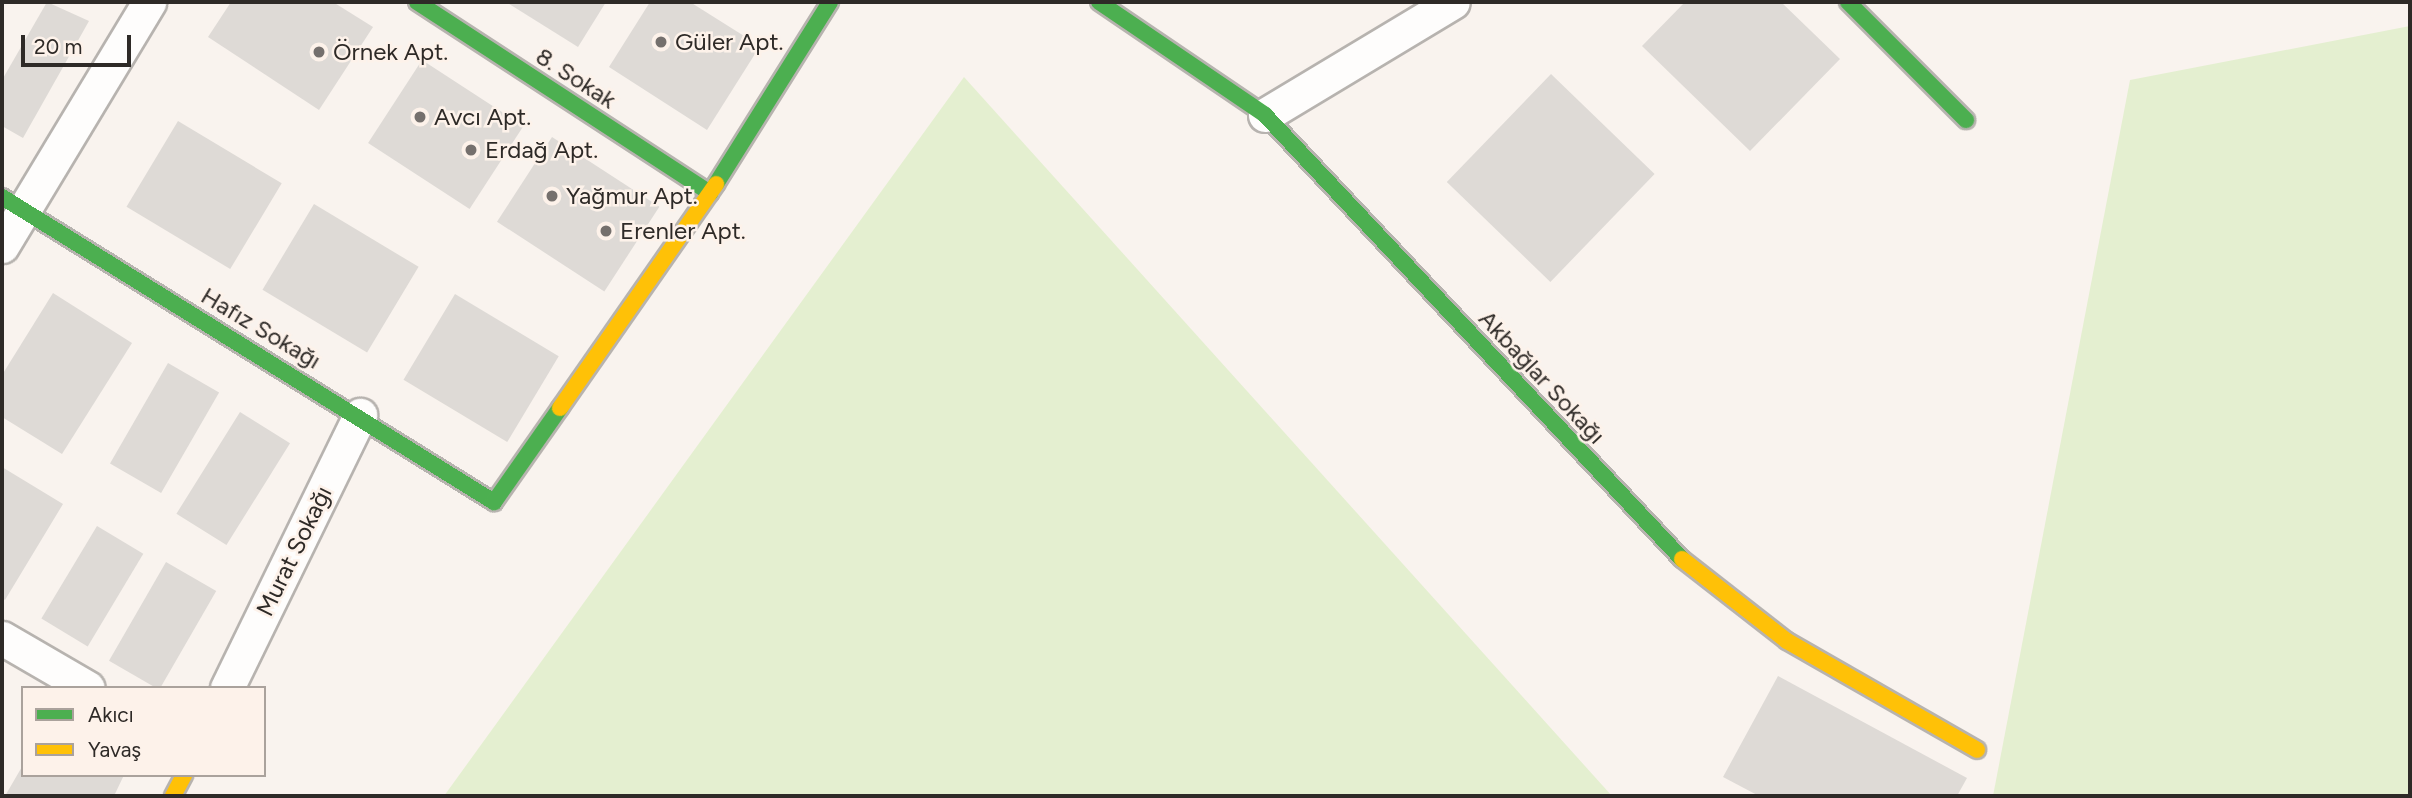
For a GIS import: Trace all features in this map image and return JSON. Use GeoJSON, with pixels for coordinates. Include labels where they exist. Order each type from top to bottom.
{"type":"FeatureCollection","features":[{"type":"Feature","properties":{"kind":"street"},"geometry":{"type":"LineString","coordinates":[[2,246],[13,203],[149,2]]}},
{"type":"Feature","properties":{"kind":"street","name":"8. Sokak"},"geometry":{"type":"LineString","coordinates":[[417,2],[710,192]]}},
{"type":"Feature","properties":{"kind":"street"},"geometry":{"type":"LineString","coordinates":[[710,192],[831,2]]}},
{"type":"Feature","properties":{"kind":"street","name":"Akbağlar Sokağı"},"geometry":{"type":"LineString","coordinates":[[1099,2],[1265,116],[1696,574],[1787,641],[1977,750]]}},
{"type":"Feature","properties":{"kind":"street"},"geometry":{"type":"LineString","coordinates":[[1265,116],[1453,2]]}},
{"type":"Feature","properties":{"kind":"street"},"geometry":{"type":"LineString","coordinates":[[1848,2],[1966,120]]}},
{"type":"Feature","properties":{"kind":"street","name":"Hafız Sokağı"},"geometry":{"type":"LineString","coordinates":[[13,203],[360,415],[494,502],[710,192]]}},
{"type":"Feature","properties":{"kind":"street","name":"Murat Sokağı"},"geometry":{"type":"LineString","coordinates":[[228,686],[360,415]]}},
{"type":"Feature","properties":{"kind":"street"},"geometry":{"type":"LineString","coordinates":[[2,638],[85,686]]}},
{"type":"Feature","properties":{"kind":"street"},"geometry":{"type":"LineString","coordinates":[[173,796],[183,777]]}},
{"type":"Feature","properties":{"kind":"green space"},"geometry":{"type":"Polygon","coordinates":[[[2410,26],[2410,796],[1993,796],[2130,80],[2410,26]]]}},
{"type":"Feature","properties":{"kind":"green space"},"geometry":{"type":"Polygon","coordinates":[[[964,77],[1612,796],[444,796],[964,77]]]}},
{"type":"Feature","properties":{"kind":"building"},"geometry":{"type":"Polygon","coordinates":[[[47,2],[89,21],[23,138],[2,126],[2,80],[47,2]]]}},
{"type":"Feature","properties":{"kind":"building"},"geometry":{"type":"Polygon","coordinates":[[[231,2],[333,2],[373,27],[319,110],[208,37],[231,2]]]}},
{"type":"Feature","properties":{"kind":"building"},"geometry":{"type":"Polygon","coordinates":[[[506,2],[606,2],[578,47],[506,2]]]}},
{"type":"Feature","properties":{"kind":"building"},"geometry":{"type":"Polygon","coordinates":[[[650,2],[690,2],[760,46],[707,130],[609,67],[650,2]]]}},
{"type":"Feature","properties":{"kind":"building"},"geometry":{"type":"Polygon","coordinates":[[[1685,2],[1781,2],[1840,59],[1750,151],[1642,46],[1685,2]]]}},
{"type":"Feature","properties":{"kind":"building"},"geometry":{"type":"Polygon","coordinates":[[[422,60],[523,126],[470,209],[368,143],[422,60]]]}},
{"type":"Feature","properties":{"kind":"building"},"geometry":{"type":"Polygon","coordinates":[[[1551,74],[1655,174],[1550,282],[1447,182],[1551,74]]]}},
{"type":"Feature","properties":{"kind":"building"},"geometry":{"type":"Polygon","coordinates":[[[178,121],[282,183],[230,269],[126,207],[178,121]]]}},
{"type":"Feature","properties":{"kind":"building"},"geometry":{"type":"Polygon","coordinates":[[[552,137],[659,207],[604,291],[497,222],[552,137]]]}},
{"type":"Feature","properties":{"kind":"building"},"geometry":{"type":"Polygon","coordinates":[[[314,204],[419,267],[367,353],[262,290],[314,204]]]}},
{"type":"Feature","properties":{"kind":"building"},"geometry":{"type":"Polygon","coordinates":[[[53,293],[132,343],[62,454],[2,417],[2,375],[53,293]]]}},
{"type":"Feature","properties":{"kind":"building"},"geometry":{"type":"Polygon","coordinates":[[[455,294],[559,356],[507,442],[403,380],[455,294]]]}},
{"type":"Feature","properties":{"kind":"building"},"geometry":{"type":"Polygon","coordinates":[[[168,363],[219,392],[161,493],[110,463],[168,363]]]}},
{"type":"Feature","properties":{"kind":"building"},"geometry":{"type":"Polygon","coordinates":[[[240,412],[290,443],[226,545],[176,514],[240,412]]]}},
{"type":"Feature","properties":{"kind":"building"},"geometry":{"type":"Polygon","coordinates":[[[2,467],[63,504],[5,600],[2,598],[2,467]]]}},
{"type":"Feature","properties":{"kind":"building"},"geometry":{"type":"Polygon","coordinates":[[[97,526],[143,554],[88,646],[41,619],[97,526]]]}},
{"type":"Feature","properties":{"kind":"building"},"geometry":{"type":"Polygon","coordinates":[[[166,562],[216,591],[161,686],[153,686],[109,661],[166,562]]]}},
{"type":"Feature","properties":{"kind":"building"},"geometry":{"type":"Polygon","coordinates":[[[1778,676],[1967,778],[1957,796],[1759,796],[1723,777],[1778,676]]]}},
{"type":"Feature","properties":{"kind":"building"},"geometry":{"type":"Polygon","coordinates":[[[21,768],[21,777],[123,777],[114,796],[5,796],[21,768]]]}},
{"type":"Feature","properties":{"kind":"traffic: fast"},"geometry":{"type":"LineString","coordinates":[[417,2],[710,193]]}},
{"type":"Feature","properties":{"kind":"traffic: fast"},"geometry":{"type":"LineString","coordinates":[[716,184],[830,2]]}},
{"type":"Feature","properties":{"kind":"traffic: fast"},"geometry":{"type":"LineString","coordinates":[[1099,2],[1265,115],[1682,559]]}},
{"type":"Feature","properties":{"kind":"traffic: fast"},"geometry":{"type":"LineString","coordinates":[[1848,2],[1966,120]]}},
{"type":"Feature","properties":{"kind":"traffic: fast"},"geometry":{"type":"LineString","coordinates":[[2,197],[494,502],[560,408]]}},
{"type":"Feature","properties":{"kind":"traffic: slow"},"geometry":{"type":"LineString","coordinates":[[560,408],[716,184]]}},
{"type":"Feature","properties":{"kind":"traffic: slow"},"geometry":{"type":"LineString","coordinates":[[1682,559],[1787,641],[1977,750]]}},
{"type":"Feature","properties":{"kind":"traffic: slow"},"geometry":{"type":"LineString","coordinates":[[173,796],[183,777]]}},
{"type":"Feature","properties":{"kind":"place","name":"Güler Apt."},"geometry":{"type":"Point","coordinates":[661,42]}},
{"type":"Feature","properties":{"kind":"place","name":"Örnek Apt."},"geometry":{"type":"Point","coordinates":[319,52]}},
{"type":"Feature","properties":{"kind":"place","name":"Avcı Apt."},"geometry":{"type":"Point","coordinates":[420,117]}},
{"type":"Feature","properties":{"kind":"place","name":"Erdağ Apt."},"geometry":{"type":"Point","coordinates":[471,150]}},
{"type":"Feature","properties":{"kind":"place","name":"Yağmur Apt."},"geometry":{"type":"Point","coordinates":[552,196]}},
{"type":"Feature","properties":{"kind":"place","name":"Erenler Apt."},"geometry":{"type":"Point","coordinates":[606,231]}}]}
